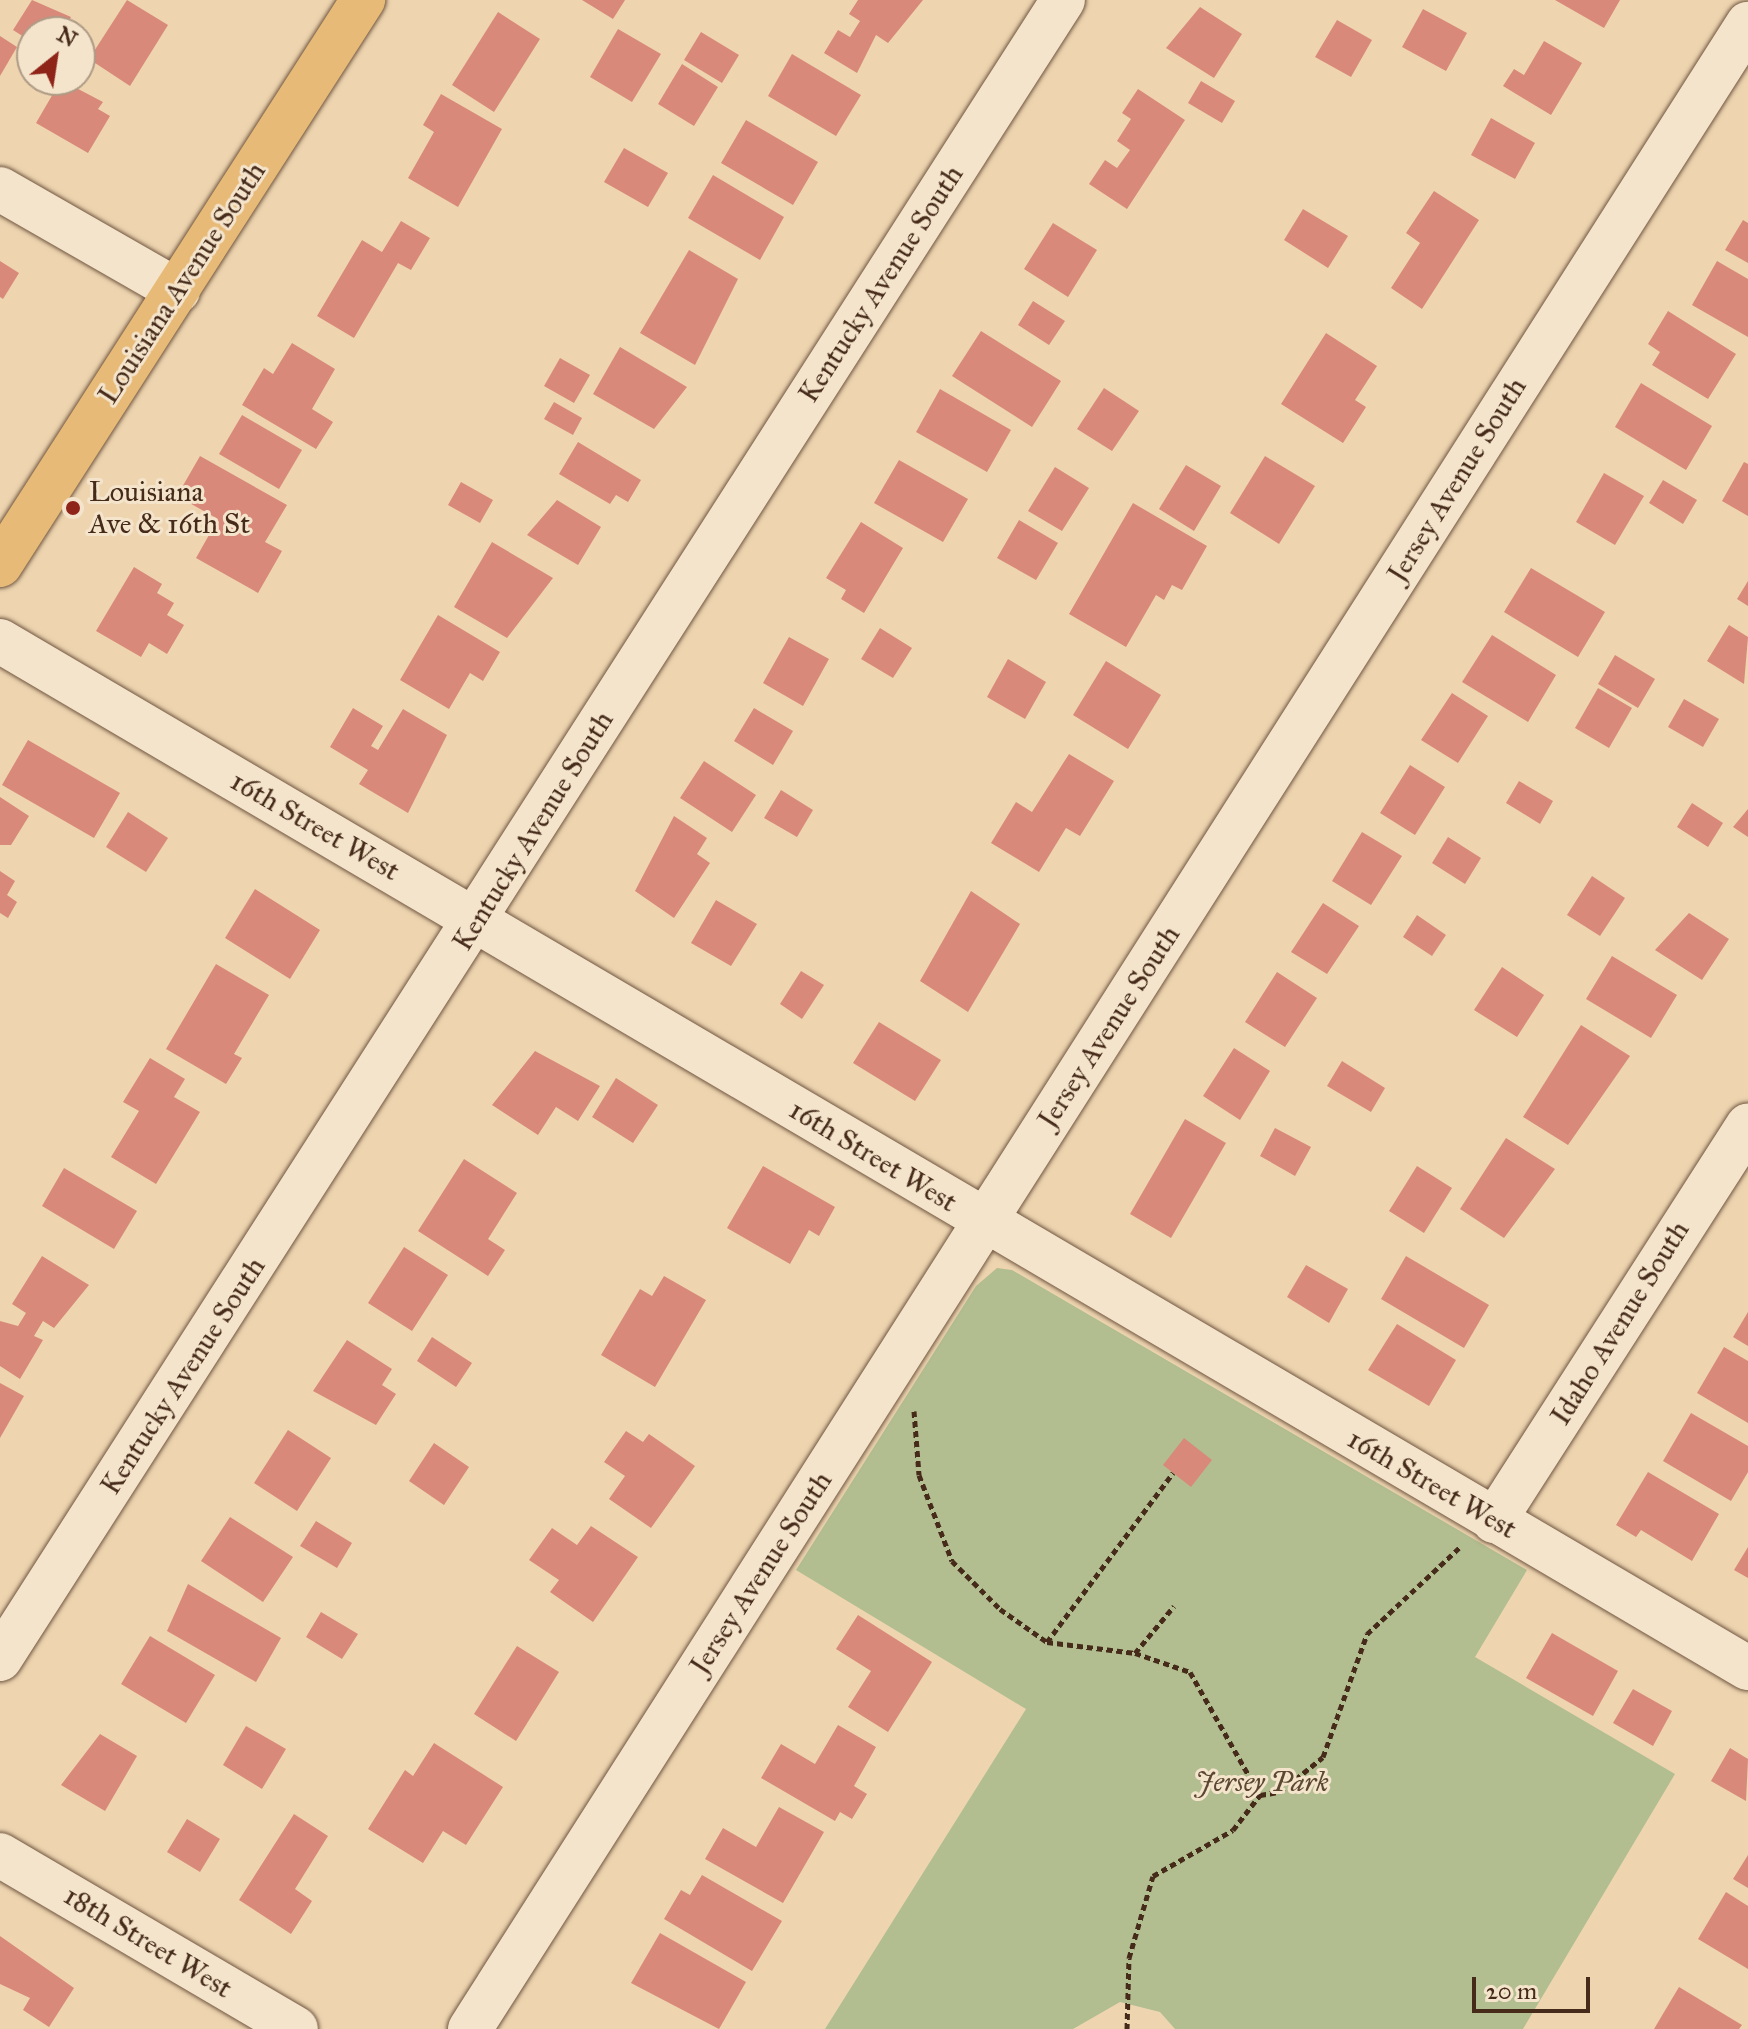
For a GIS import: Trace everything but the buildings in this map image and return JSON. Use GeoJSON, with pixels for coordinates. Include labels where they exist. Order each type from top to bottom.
{"type":"FeatureCollection","features":[{"type":"Feature","properties":{"kind":"main road","name":"Louisiana Avenue South"},"geometry":{"type":"LineString","coordinates":[[0,565],[363,0]]}},
{"type":"Feature","properties":{"kind":"street","name":"Kentucky Avenue South"},"geometry":{"type":"LineString","coordinates":[[0,1659],[1063,0]]}},
{"type":"Feature","properties":{"kind":"street","name":"Jersey Avenue South"},"geometry":{"type":"LineString","coordinates":[[470,2029],[1748,24]]}},
{"type":"Feature","properties":{"kind":"street"},"geometry":{"type":"LineString","coordinates":[[0,189],[178,291]]}},
{"type":"Feature","properties":{"kind":"street","name":"16th Street West"},"geometry":{"type":"LineString","coordinates":[[0,641],[1489,1518],[1744,1659]]}},
{"type":"Feature","properties":{"kind":"street","name":"Idaho Avenue South"},"geometry":{"type":"LineString","coordinates":[[1489,1518],[1748,1125]]}},
{"type":"Feature","properties":{"kind":"street","name":"18th Street West"},"geometry":{"type":"LineString","coordinates":[[0,1855],[296,2029]]}},
{"type":"Feature","properties":{"kind":"path"},"geometry":{"type":"LineString","coordinates":[[888,1375],[914,1408],[919,1475],[952,1561],[1000,1609],[1047,1642],[1135,1653],[1190,1672],[1260,1795]]}},
{"type":"Feature","properties":{"kind":"path"},"geometry":{"type":"LineString","coordinates":[[1047,1642],[1173,1473]]}},
{"type":"Feature","properties":{"kind":"path"},"geometry":{"type":"LineString","coordinates":[[1127,2029],[1129,1958],[1153,1876],[1233,1830],[1260,1795],[1280,1792],[1323,1757],[1367,1634],[1489,1518]]}},
{"type":"Feature","properties":{"kind":"path"},"geometry":{"type":"LineString","coordinates":[[1135,1653],[1174,1606]]}},
{"type":"Feature","properties":{"kind":"green space","name":"Jersey Park"},"geometry":{"type":"Polygon","coordinates":[[[997,1268],[1012,1270],[1527,1570],[1475,1657],[1675,1774],[1523,2029],[1175,2029],[1160,2012],[1120,2002],[1073,2029],[825,2029],[1026,1709],[796,1570],[976,1286],[997,1268]]]}},
{"type":"Feature","properties":{"kind":"place","name":"Louisiana Ave & 16th St"},"geometry":{"type":"Point","coordinates":[73,508]}}]}
